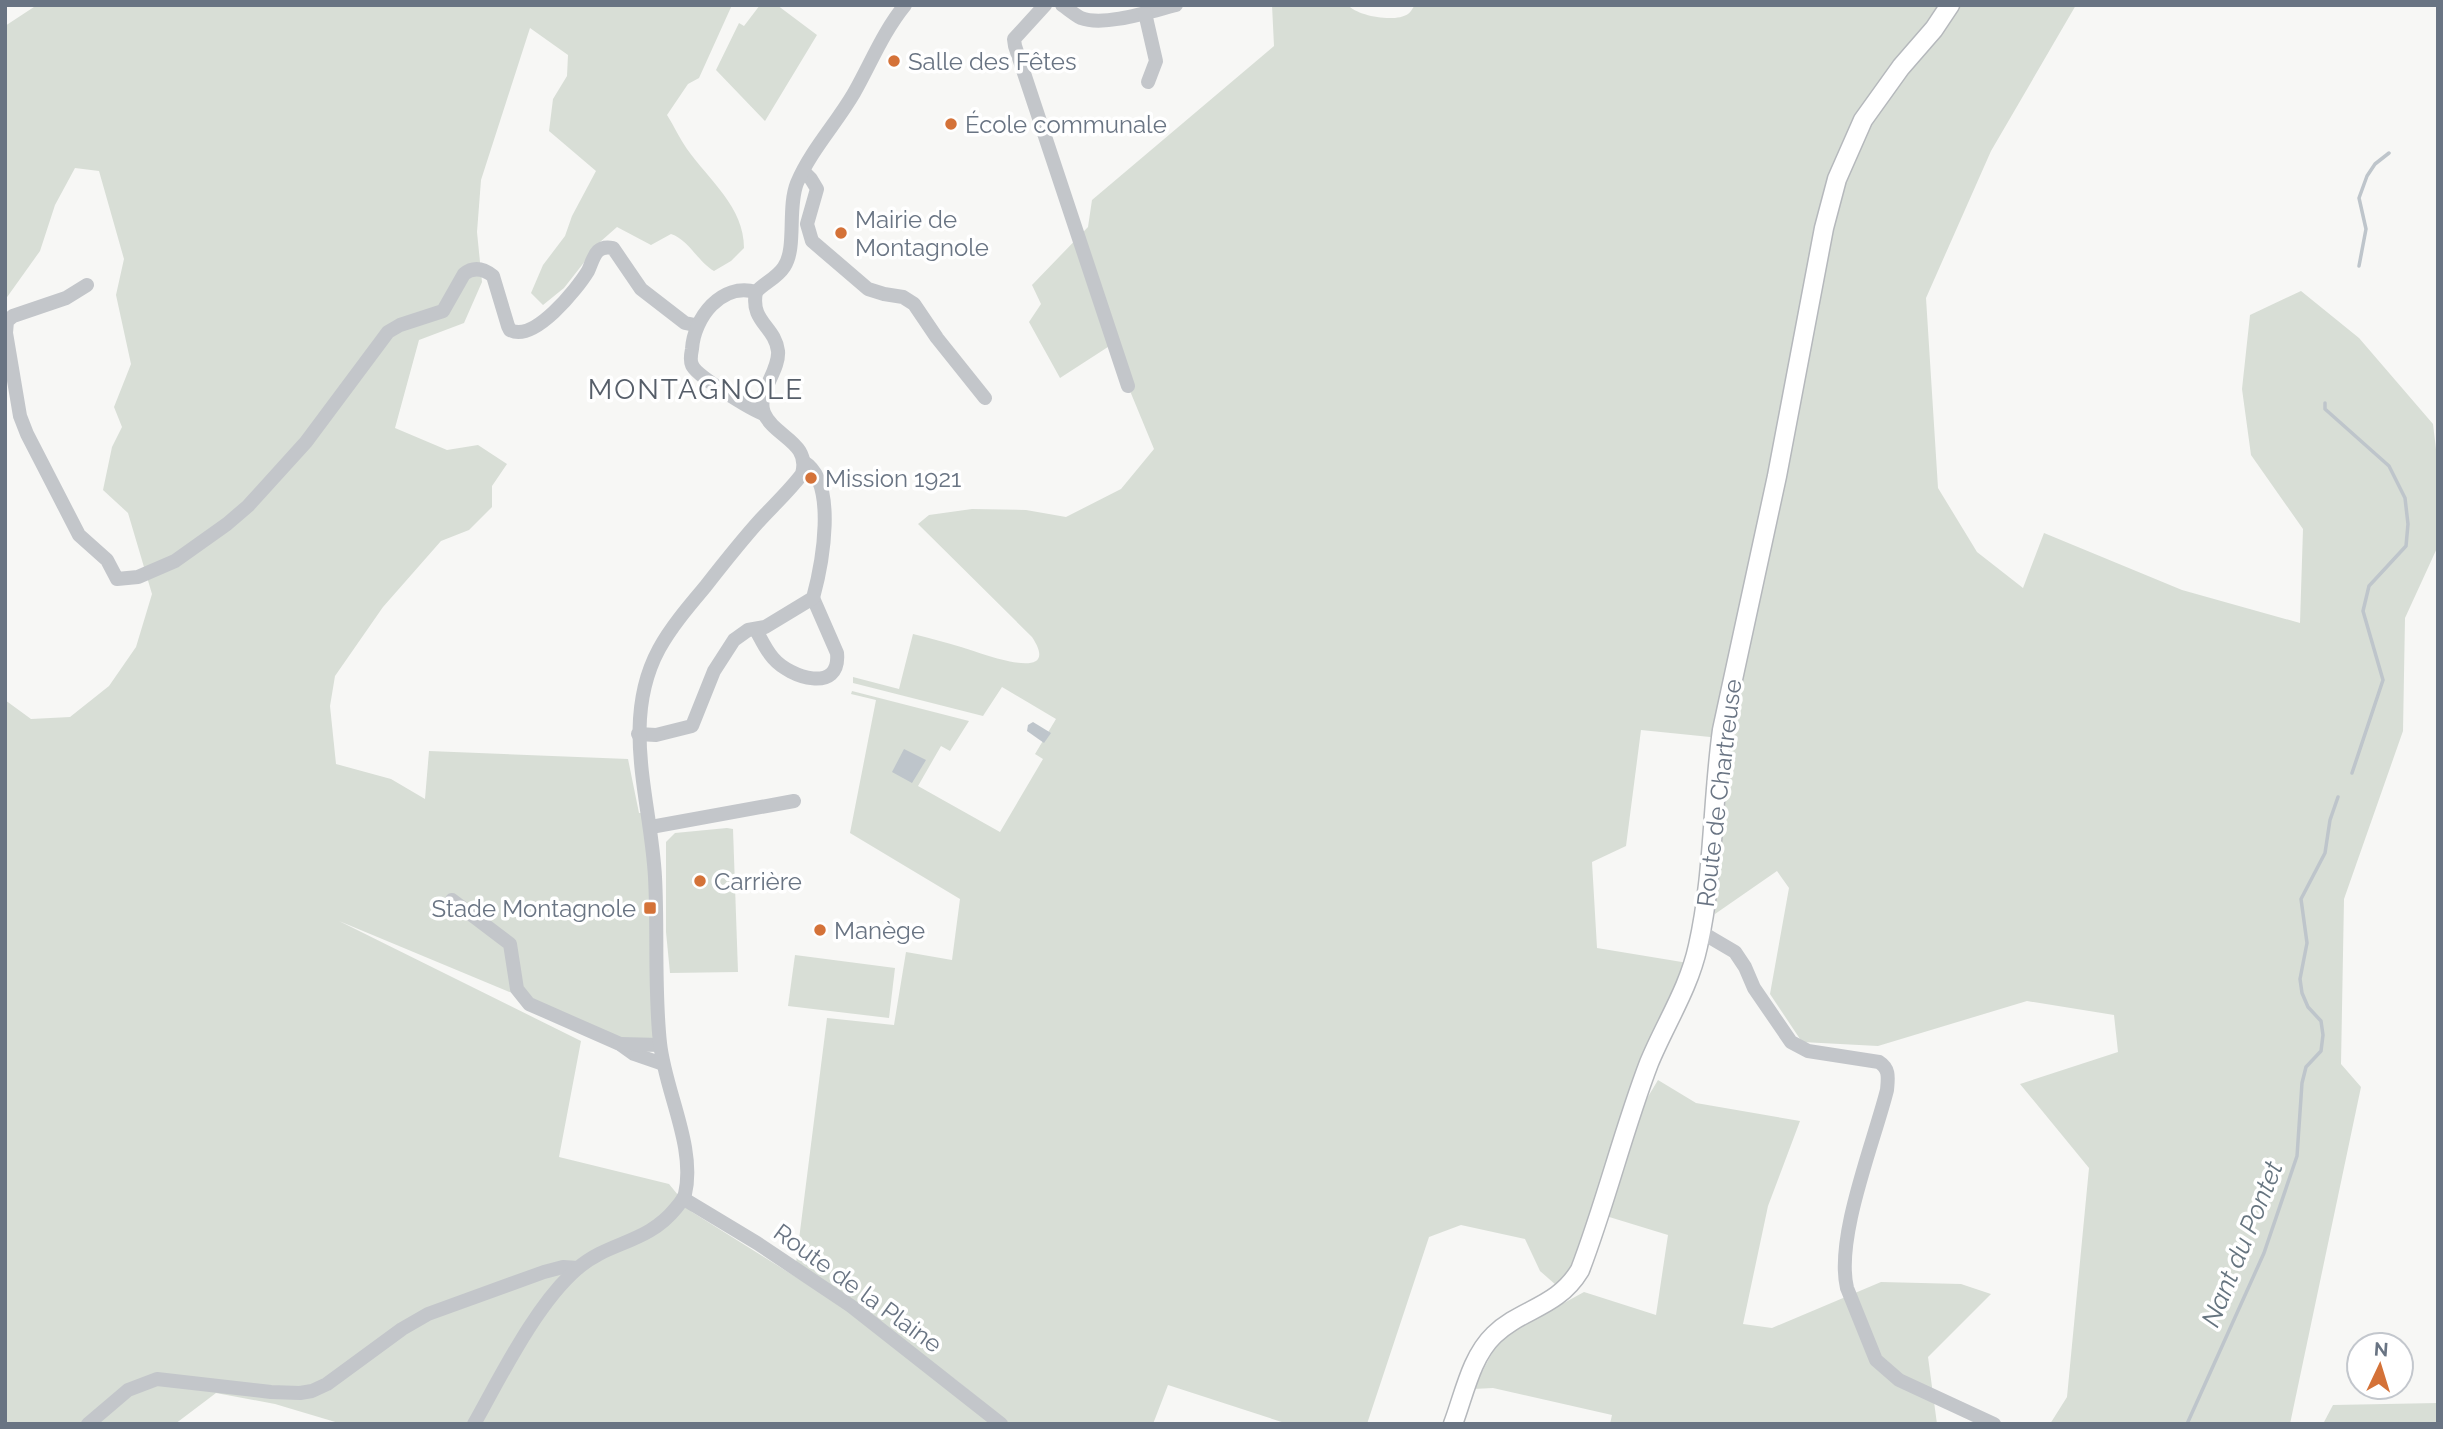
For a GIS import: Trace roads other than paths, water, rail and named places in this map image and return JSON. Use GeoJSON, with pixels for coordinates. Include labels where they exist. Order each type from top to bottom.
{"type":"FeatureCollection","features":[{"type":"Feature","properties":{"kind":"main road","name":"Route de Chartreuse"},"geometry":{"type":"LineString","coordinates":[[1452,1424],[1477,1359],[1493,1336],[1558,1296],[1574,1281],[1580,1270],[1650,1060],[1687,982],[1701,932],[1712,859],[1717,762],[1722,730],[1777,476],[1824,228],[1837,179],[1863,120],[1950,5]]}},
{"type":"Feature","properties":{"kind":"street"},"geometry":{"type":"LineString","coordinates":[[756,630],[773,658],[791,673],[820,679],[830,675],[838,662],[837,653],[813,598],[825,512],[818,476],[804,462],[793,441],[764,414],[752,410],[694,369],[691,356],[695,326],[716,300],[742,291],[756,292],[778,274],[787,260],[793,200],[798,181],[853,94],[886,32],[905,5]]}},
{"type":"Feature","properties":{"kind":"street"},"geometry":{"type":"LineString","coordinates":[[1045,5],[1014,39],[1015,46],[1128,386]]}},
{"type":"Feature","properties":{"kind":"street"},"geometry":{"type":"LineString","coordinates":[[1062,5],[1080,18],[1091,20],[1145,13],[1176,5]]}},
{"type":"Feature","properties":{"kind":"street"},"geometry":{"type":"LineString","coordinates":[[1145,13],[1156,61],[1148,82]]}},
{"type":"Feature","properties":{"kind":"street"},"geometry":{"type":"LineString","coordinates":[[803,173],[817,189],[807,224],[812,241],[868,289],[884,295],[903,297],[914,304],[937,338],[985,398]]}},
{"type":"Feature","properties":{"kind":"street"},"geometry":{"type":"LineString","coordinates":[[87,285],[66,298],[13,316],[7,321],[6,333],[20,416],[27,434],[79,535],[107,560],[117,579],[123,580],[149,574],[175,561],[248,506],[306,442],[388,332],[400,324],[443,311],[469,270],[481,269],[493,276],[508,326],[510,330],[518,333],[534,327],[555,311],[579,284],[598,251],[606,247],[613,248],[641,289],[685,323],[695,326]]}},
{"type":"Feature","properties":{"kind":"street"},"geometry":{"type":"LineString","coordinates":[[756,292],[755,310],[774,339],[778,354],[764,396],[764,414]]}},
{"type":"Feature","properties":{"kind":"street"},"geometry":{"type":"LineString","coordinates":[[474,1424],[514,1351],[554,1295],[578,1268],[653,1230],[684,1199],[687,1165],[660,1045],[655,874],[638,734],[640,701],[659,648],[746,535],[800,477],[804,462]]}},
{"type":"Feature","properties":{"kind":"street"},"geometry":{"type":"LineString","coordinates":[[638,734],[656,735],[692,726],[714,671],[734,640],[748,630],[765,627],[813,598]]}},
{"type":"Feature","properties":{"kind":"street"},"geometry":{"type":"LineString","coordinates":[[651,827],[794,801]]}},
{"type":"Feature","properties":{"kind":"street"},"geometry":{"type":"LineString","coordinates":[[452,900],[510,944],[517,989],[529,1004],[620,1044],[634,1054],[663,1063]]}},
{"type":"Feature","properties":{"kind":"street"},"geometry":{"type":"LineString","coordinates":[[1701,932],[1735,952],[1754,988],[1791,1042],[1808,1051],[1884,1065],[1889,1076],[1887,1090],[1856,1197],[1845,1252],[1844,1276],[1847,1288],[1876,1360],[1899,1380],[1994,1424]]}},
{"type":"Feature","properties":{"kind":"street"},"geometry":{"type":"LineString","coordinates":[[620,1044],[660,1045]]}},
{"type":"Feature","properties":{"kind":"street","name":"Route de la Plaine"},"geometry":{"type":"LineString","coordinates":[[684,1199],[757,1243],[852,1306],[1000,1424]]}},
{"type":"Feature","properties":{"kind":"street"},"geometry":{"type":"LineString","coordinates":[[88,1424],[128,1390],[157,1379],[271,1392],[300,1394],[312,1391],[327,1384],[402,1329],[428,1314],[556,1268],[578,1268]]}},
{"type":"Feature","properties":{"kind":"waterway","name":"Nant du Pontet"},"geometry":{"type":"LineString","coordinates":[[2359,266],[2366,229],[2359,198],[2367,176],[2375,164],[2389,153]]}},
{"type":"Feature","properties":{"kind":"waterway","name":"Nant du Pontet"},"geometry":{"type":"LineString","coordinates":[[2325,403],[2325,409],[2389,466],[2405,498],[2408,524],[2406,546],[2369,586],[2363,611],[2383,680],[2352,773]]}},
{"type":"Feature","properties":{"kind":"waterway","name":"Nant du Pontet"},"geometry":{"type":"LineString","coordinates":[[2187,1424],[2264,1253],[2297,1156],[2302,1083],[2306,1067],[2321,1051],[2323,1035],[2321,1021],[2308,1007],[2302,993],[2300,979],[2307,943],[2301,899],[2325,853],[2330,820],[2338,797]]}},
{"type":"Feature","properties":{"kind":"place","name":"Salle des Fêtes"},"geometry":{"type":"Point","coordinates":[894,61]}},
{"type":"Feature","properties":{"kind":"place","name":"École communale"},"geometry":{"type":"Point","coordinates":[951,124]}},
{"type":"Feature","properties":{"kind":"place","name":"Mairie de Montagnole"},"geometry":{"type":"Point","coordinates":[841,233]}},
{"type":"Feature","properties":{"kind":"place","name":"Mission 1921"},"geometry":{"type":"Point","coordinates":[811,478]}},
{"type":"Feature","properties":{"kind":"place","name":"Carrière"},"geometry":{"type":"Point","coordinates":[700,881]}},
{"type":"Feature","properties":{"kind":"place","name":"Stade Montagnole"},"geometry":{"type":"Point","coordinates":[650,908]}},
{"type":"Feature","properties":{"kind":"place","name":"Manège"},"geometry":{"type":"Point","coordinates":[820,930]}},
{"type":"Feature","properties":{"kind":"district","name":"MONTAGNOLE"},"geometry":{"type":"Point","coordinates":[696,389]}}]}
